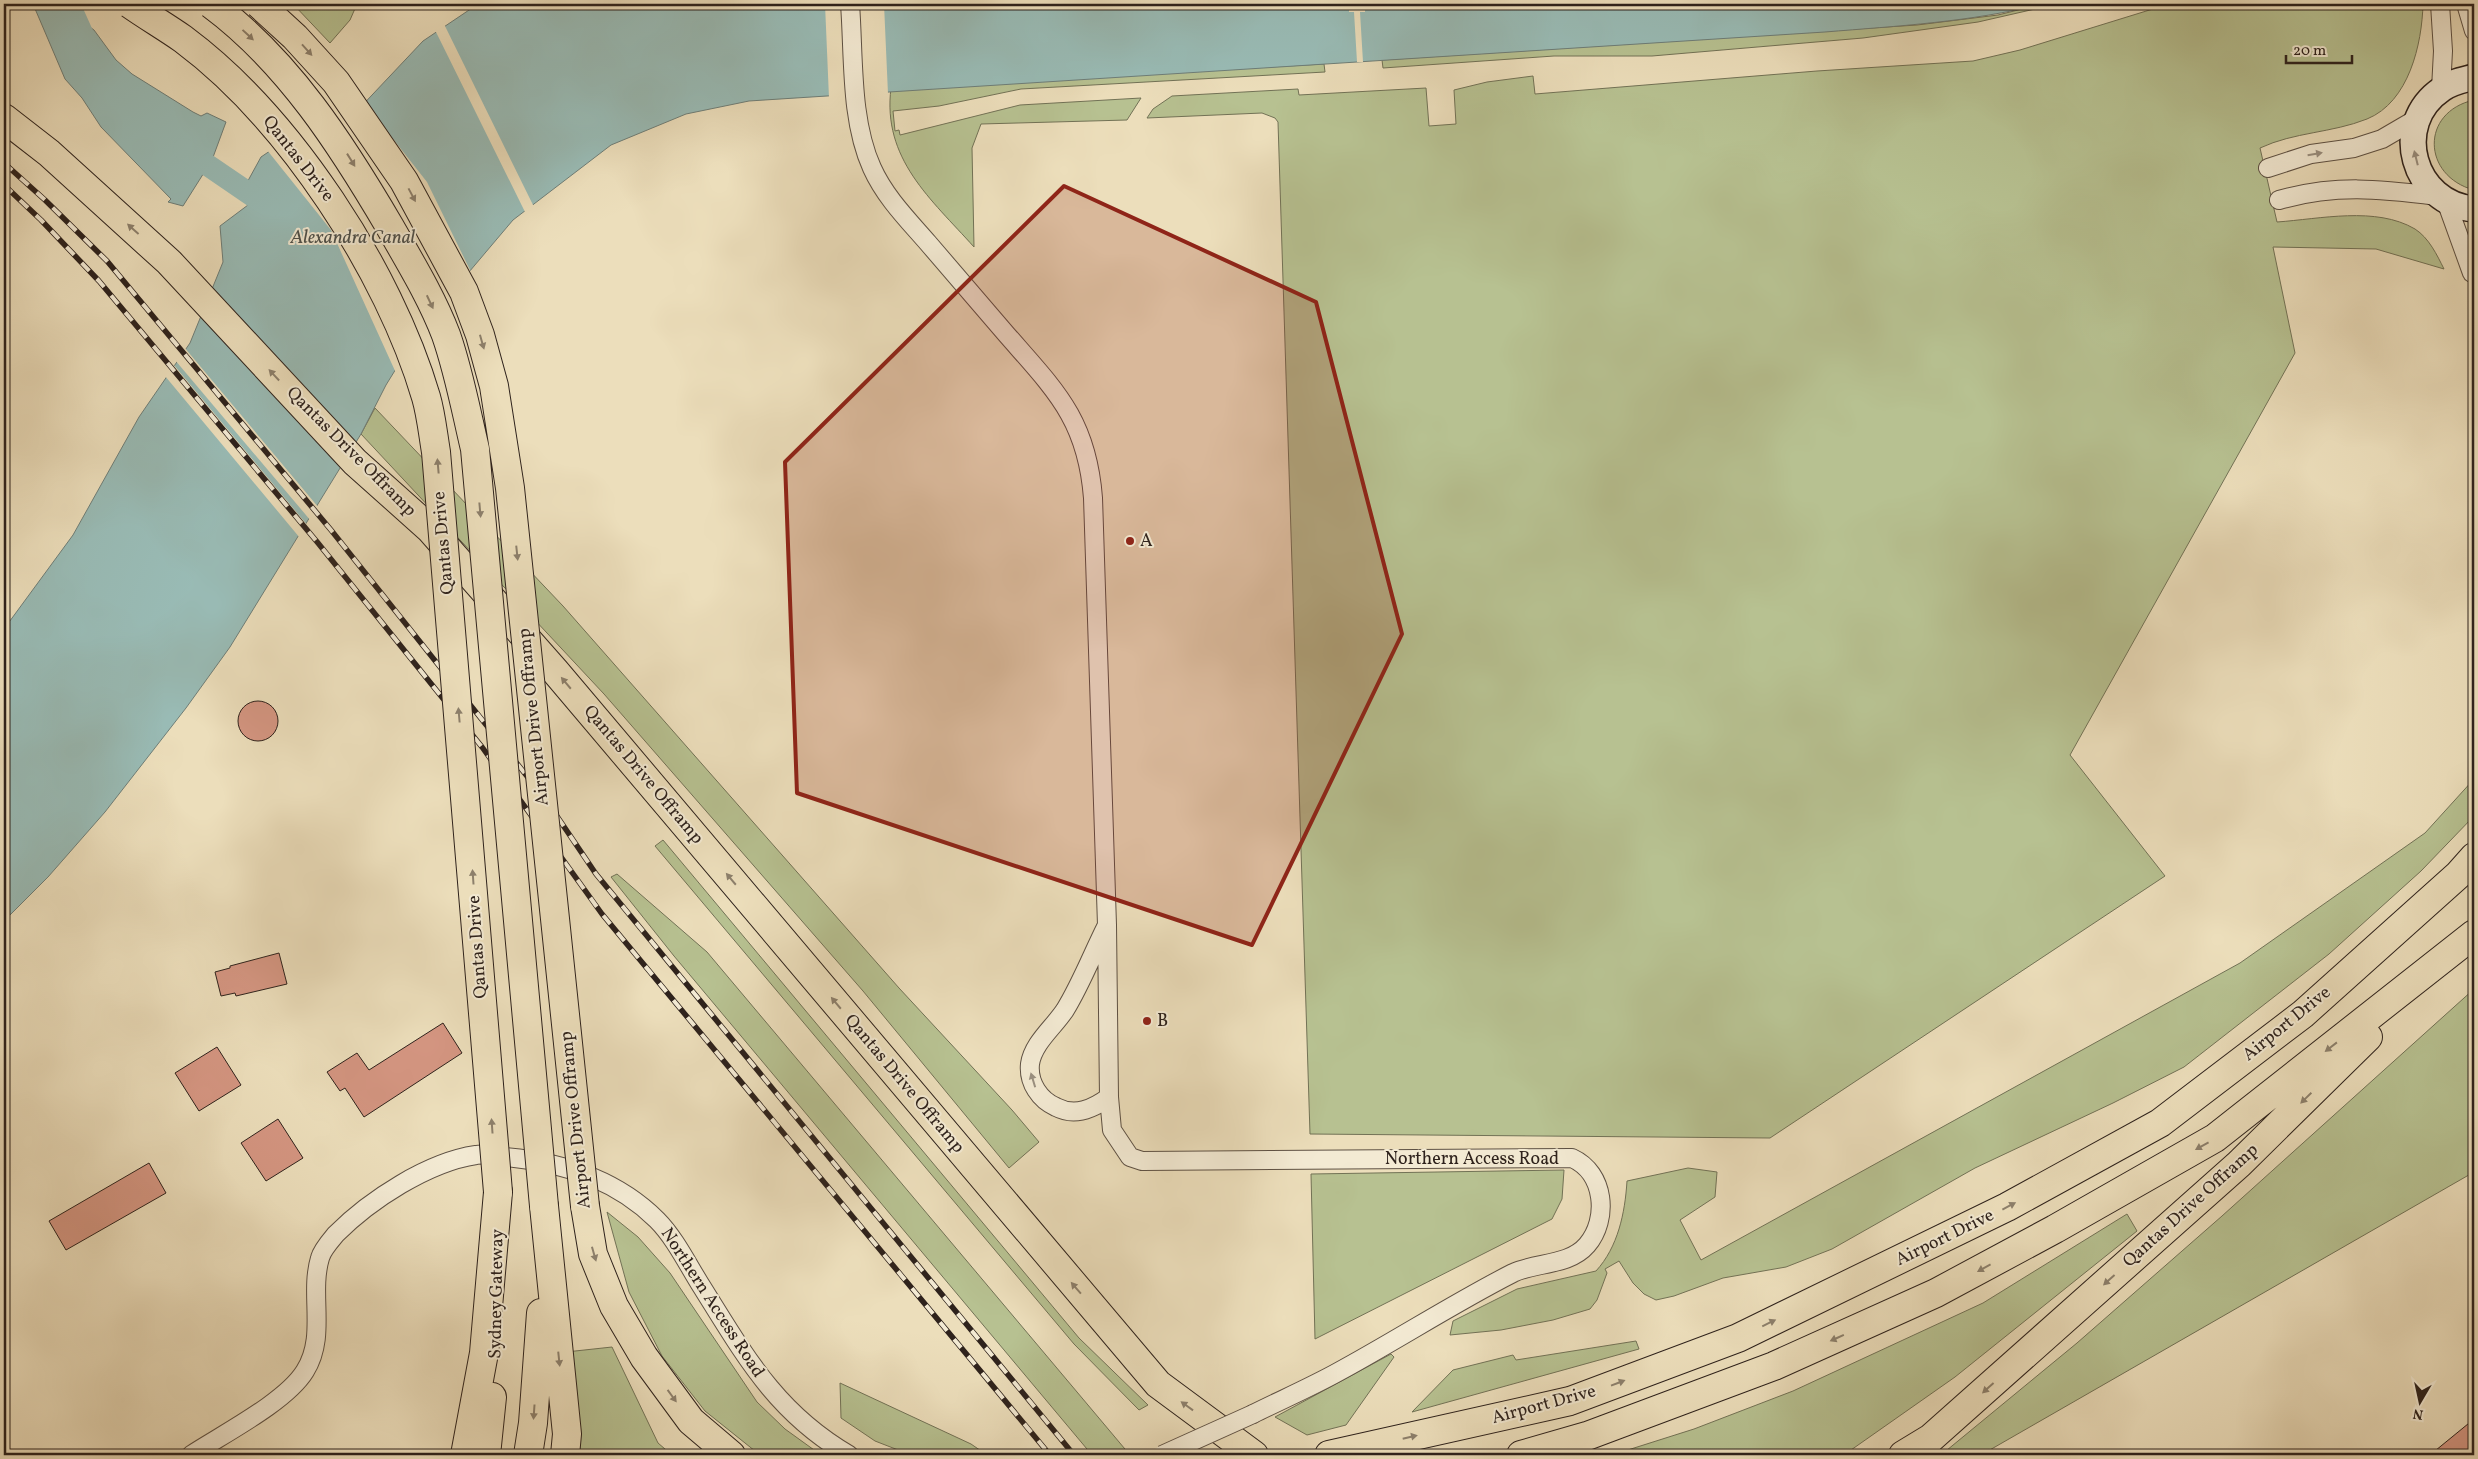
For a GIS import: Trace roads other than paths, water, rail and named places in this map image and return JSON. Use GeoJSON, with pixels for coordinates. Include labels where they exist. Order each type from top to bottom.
{"type":"FeatureCollection","features":[{"type":"Feature","properties":{"kind":"highway","name":"Qantas Drive"},"geometry":{"type":"LineString","coordinates":[[130,4],[184,40],[237,87],[276,129],[333,203],[381,286],[412,356],[427,398],[436,452],[498,1192]]}},
{"type":"Feature","properties":{"kind":"highway"},"geometry":{"type":"LineString","coordinates":[[211,4],[228,16],[277,65],[349,157],[413,267],[446,335],[462,392],[476,459],[544,1206],[567,1434],[565,1455]]}},
{"type":"Feature","properties":{"kind":"highway","name":"Airport Drive Offramp"},"geometry":{"type":"LineString","coordinates":[[260,4],[295,37],[336,82],[404,181],[464,292],[480,335],[492,378],[510,488],[585,1206],[593,1254],[614,1306],[644,1358],[691,1421],[731,1455]]}},
{"type":"Feature","properties":{"kind":"highway","name":"Qantas Drive Offramp"},"geometry":{"type":"LineString","coordinates":[[4,118],[50,153],[169,262],[356,462],[430,529],[555,670],[1158,1384],[1254,1455]]}},
{"type":"Feature","properties":{"kind":"highway","name":"Airport Drive"},"geometry":{"type":"LineString","coordinates":[[1329,1455],[1570,1401],[1738,1338],[2008,1207],[2160,1122],[2304,1014],[2458,875],[2474,857]]}},
{"type":"Feature","properties":{"kind":"highway"},"geometry":{"type":"LineString","coordinates":[[1520,1455],[1587,1436],[1774,1366],[1936,1294],[2215,1138],[2470,938]]}},
{"type":"Feature","properties":{"kind":"highway","name":"Qantas Drive Offramp"},"geometry":{"type":"LineString","coordinates":[[1903,1455],[1931,1438],[2239,1164],[2470,938]]}},
{"type":"Feature","properties":{"kind":"highway"},"geometry":{"type":"LineString","coordinates":[[465,1455],[484,1353],[498,1192]]}},
{"type":"Feature","properties":{"kind":"highway","name":"Sydney Gateway"},"geometry":{"type":"LineString","coordinates":[[486,1455],[500,1331],[498,1192]]}},
{"type":"Feature","properties":{"kind":"highway"},"geometry":{"type":"LineString","coordinates":[[528,1455],[534,1423],[540,1332],[544,1206]]}},
{"type":"Feature","properties":{"kind":"street","name":"Northern Access Road"},"geometry":{"type":"LineString","coordinates":[[850,4],[857,103],[865,150],[884,189],[907,220],[1057,392],[1077,428],[1089,461],[1093,498],[1107,925],[1109,1097],[1112,1130],[1130,1157],[1142,1161],[1572,1158],[1582,1162],[1591,1172],[1600,1199],[1602,1217],[1586,1246],[1562,1260],[1516,1272],[1336,1374],[1162,1455]]}},
{"type":"Feature","properties":{"kind":"street"},"geometry":{"type":"LineString","coordinates":[[2440,4],[2443,51],[2441,89]]}},
{"type":"Feature","properties":{"kind":"street"},"geometry":{"type":"LineString","coordinates":[[2466,4],[2474,31]]}},
{"type":"Feature","properties":{"kind":"street"},"geometry":{"type":"LineString","coordinates":[[2472,274],[2441,198],[2420,173],[2414,155],[2413,136],[2418,118],[2428,102],[2441,89],[2458,80],[2474,77]]}},
{"type":"Feature","properties":{"kind":"street"},"geometry":{"type":"LineString","coordinates":[[2268,168],[2311,154],[2354,148],[2382,139],[2418,118]]}},
{"type":"Feature","properties":{"kind":"street"},"geometry":{"type":"LineString","coordinates":[[2279,200],[2306,193],[2338,189],[2364,189],[2441,198],[2463,208],[2474,209]]}},
{"type":"Feature","properties":{"kind":"street"},"geometry":{"type":"LineString","coordinates":[[1107,925],[1073,994],[1054,1026],[1037,1046],[1030,1066],[1030,1078],[1041,1096],[1057,1108],[1077,1112],[1088,1110],[1109,1097]]}},
{"type":"Feature","properties":{"kind":"street","name":"Northern Access Road"},"geometry":{"type":"LineString","coordinates":[[191,1455],[293,1388],[307,1368],[316,1344],[316,1284],[320,1256],[336,1235],[394,1188],[432,1169],[478,1154],[524,1158],[567,1168],[611,1185],[626,1194],[658,1221],[755,1371],[785,1408],[822,1440],[849,1455]]}},
{"type":"Feature","properties":{"kind":"water"},"geometry":{"type":"Polygon","coordinates":[[[33,4],[67,4],[69,12],[94,30],[116,60],[132,74],[193,112],[201,116],[207,113],[226,122],[212,160],[183,206],[168,202],[171,199],[101,127],[82,98],[65,79],[33,4]]]}},
{"type":"Feature","properties":{"kind":"water","name":"Alexandra Canal"},"geometry":{"type":"Polygon","coordinates":[[[478,4],[2042,4],[1961,19],[1825,32],[749,101],[686,114],[611,145],[513,220],[420,330],[386,385],[361,434],[230,647],[186,708],[105,812],[48,877],[4,921],[4,629],[73,535],[139,417],[190,343],[223,262],[220,226],[248,205],[244,188],[261,157],[295,134],[317,132],[356,112],[423,41],[478,4]]]}},
{"type":"Feature","properties":{"kind":"waterway"},"geometry":{"type":"LineString","coordinates":[[69,4],[87,44]]}},
{"type":"Feature","properties":{"kind":"waterway"},"geometry":{"type":"LineString","coordinates":[[184,149],[269,207]]}},
{"type":"Feature","properties":{"kind":"railway"},"geometry":{"type":"LineString","coordinates":[[4,163],[107,261],[331,530],[546,800],[596,874],[1074,1455]]}},
{"type":"Feature","properties":{"kind":"railway"},"geometry":{"type":"LineString","coordinates":[[4,185],[41,220],[99,281],[318,543],[482,747],[602,914],[1050,1455]]}},
{"type":"Feature","properties":{"kind":"place","name":"A"},"geometry":{"type":"Point","coordinates":[1130,541]}},
{"type":"Feature","properties":{"kind":"place","name":"B"},"geometry":{"type":"Point","coordinates":[1147,1021]}}]}
